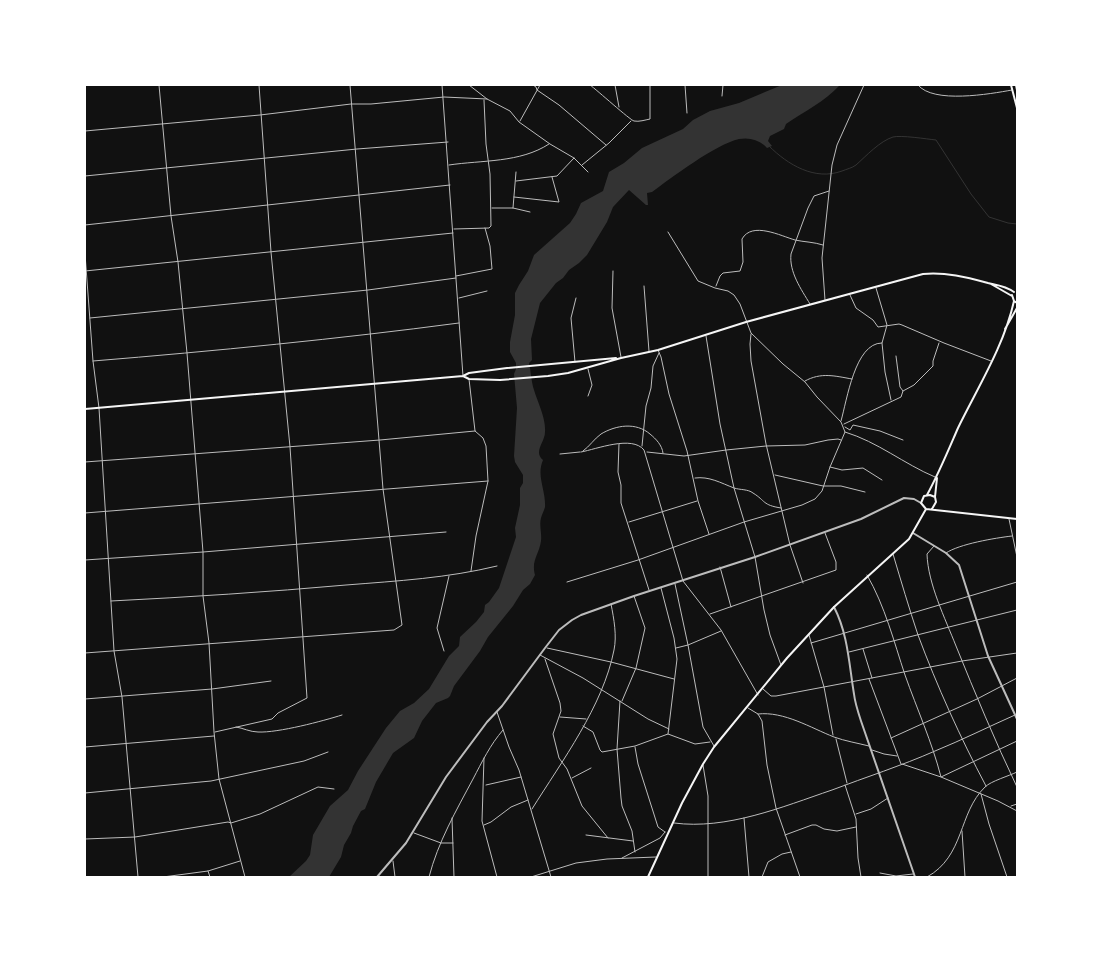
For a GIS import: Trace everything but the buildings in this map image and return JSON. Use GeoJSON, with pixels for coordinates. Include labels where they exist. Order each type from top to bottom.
{"type":"FeatureCollection","features":[{"type":"Feature","properties":{"kind":"main road"},"geometry":{"type":"LineString","coordinates":[[1011,85],[1017,108]]}},
{"type":"Feature","properties":{"kind":"main road"},"geometry":{"type":"LineString","coordinates":[[1016,85],[1017,90]]}},
{"type":"Feature","properties":{"kind":"main road"},"geometry":{"type":"LineString","coordinates":[[463,376],[469,379],[509,380],[548,376],[588,368],[621,358],[649,352],[659,352],[746,322],[911,276],[934,273],[966,276],[1000,285],[1014,292]]}},
{"type":"Feature","properties":{"kind":"main road"},"geometry":{"type":"LineString","coordinates":[[987,282],[1012,296],[1017,303]]}},
{"type":"Feature","properties":{"kind":"main road"},"geometry":{"type":"LineString","coordinates":[[1012,296],[1017,290]]}},
{"type":"Feature","properties":{"kind":"main road"},"geometry":{"type":"LineString","coordinates":[[926,509],[921,502],[922,498],[927,495],[937,476],[958,428],[992,362],[1014,301]]}},
{"type":"Feature","properties":{"kind":"main road"},"geometry":{"type":"LineString","coordinates":[[1003,333],[1017,308]]}},
{"type":"Feature","properties":{"kind":"main road"},"geometry":{"type":"LineString","coordinates":[[85,409],[463,376],[469,373],[507,368],[621,358]]}},
{"type":"Feature","properties":{"kind":"main road"},"geometry":{"type":"LineString","coordinates":[[932,509],[936,502],[934,497],[937,476]]}},
{"type":"Feature","properties":{"kind":"main road"},"geometry":{"type":"LineString","coordinates":[[927,495],[934,497]]}},
{"type":"Feature","properties":{"kind":"main road"},"geometry":{"type":"LineString","coordinates":[[926,509],[1017,519]]}},
{"type":"Feature","properties":{"kind":"main road"},"geometry":{"type":"LineString","coordinates":[[648,877],[666,832],[714,747],[808,634],[867,575],[909,539],[926,509]]}},
{"type":"Feature","properties":{"kind":"street"},"geometry":{"type":"LineString","coordinates":[[159,85],[166,168],[187,354],[203,552],[203,596],[209,643],[214,732],[219,779],[245,877]]}},
{"type":"Feature","properties":{"kind":"street"},"geometry":{"type":"LineString","coordinates":[[214,732],[272,719],[278,713],[307,698],[290,447],[271,252],[259,85]]}},
{"type":"Feature","properties":{"kind":"street"},"geometry":{"type":"LineString","coordinates":[[85,653],[394,630],[402,625],[383,489],[357,149],[350,85]]}},
{"type":"Feature","properties":{"kind":"street"},"geometry":{"type":"LineString","coordinates":[[442,85],[448,142],[463,376]]}},
{"type":"Feature","properties":{"kind":"street"},"geometry":{"type":"LineString","coordinates":[[469,85],[487,99],[510,111],[519,122],[574,158],[588,172]]}},
{"type":"Feature","properties":{"kind":"street"},"geometry":{"type":"LineString","coordinates":[[533,85],[606,145]]}},
{"type":"Feature","properties":{"kind":"street"},"geometry":{"type":"LineString","coordinates":[[519,122],[540,85]]}},
{"type":"Feature","properties":{"kind":"street"},"geometry":{"type":"LineString","coordinates":[[590,85],[631,120],[639,121],[650,118],[650,85]]}},
{"type":"Feature","properties":{"kind":"street"},"geometry":{"type":"LineString","coordinates":[[615,85],[619,108]]}},
{"type":"Feature","properties":{"kind":"street"},"geometry":{"type":"LineString","coordinates":[[685,85],[686,114]]}},
{"type":"Feature","properties":{"kind":"street"},"geometry":{"type":"LineString","coordinates":[[722,96],[723,85]]}},
{"type":"Feature","properties":{"kind":"street"},"geometry":{"type":"LineString","coordinates":[[825,300],[822,258],[832,165],[837,145],[864,85]]}},
{"type":"Feature","properties":{"kind":"street"},"geometry":{"type":"LineString","coordinates":[[918,85],[925,92],[953,95],[975,95],[1012,90]]}},
{"type":"Feature","properties":{"kind":"street"},"geometry":{"type":"LineString","coordinates":[[85,131],[260,115],[351,104],[444,97],[487,99]]}},
{"type":"Feature","properties":{"kind":"street"},"geometry":{"type":"LineString","coordinates":[[453,229],[491,226],[489,161],[486,144],[484,100]]}},
{"type":"Feature","properties":{"kind":"street"},"geometry":{"type":"LineString","coordinates":[[582,165],[606,145],[631,120]]}},
{"type":"Feature","properties":{"kind":"street"},"geometry":{"type":"LineString","coordinates":[[85,176],[264,160],[357,149],[448,142]]}},
{"type":"Feature","properties":{"kind":"street"},"geometry":{"type":"LineString","coordinates":[[449,164],[489,161],[523,155],[550,144]]}},
{"type":"Feature","properties":{"kind":"street"},"geometry":{"type":"LineString","coordinates":[[516,181],[557,176],[574,158]]}},
{"type":"Feature","properties":{"kind":"street"},"geometry":{"type":"LineString","coordinates":[[513,208],[516,172]]}},
{"type":"Feature","properties":{"kind":"street"},"geometry":{"type":"LineString","coordinates":[[514,197],[559,202],[552,177]]}},
{"type":"Feature","properties":{"kind":"street"},"geometry":{"type":"LineString","coordinates":[[85,225],[450,185]]}},
{"type":"Feature","properties":{"kind":"street"},"geometry":{"type":"LineString","coordinates":[[810,304],[796,280],[790,260],[814,196],[829,191]]}},
{"type":"Feature","properties":{"kind":"street"},"geometry":{"type":"LineString","coordinates":[[491,208],[513,208],[530,212]]}},
{"type":"Feature","properties":{"kind":"street"},"geometry":{"type":"LineString","coordinates":[[90,318],[368,290],[456,277],[492,269],[490,246],[485,227]]}},
{"type":"Feature","properties":{"kind":"street"},"geometry":{"type":"LineString","coordinates":[[715,288],[723,273],[740,271],[743,262],[742,239],[748,233],[755,231],[769,232],[796,240],[824,245]]}},
{"type":"Feature","properties":{"kind":"street"},"geometry":{"type":"LineString","coordinates":[[668,232],[698,281],[728,291],[734,295],[740,304],[751,333],[805,382],[844,426],[850,430],[853,425],[880,431],[902,440]]}},
{"type":"Feature","properties":{"kind":"street"},"geometry":{"type":"LineString","coordinates":[[86,271],[453,233]]}},
{"type":"Feature","properties":{"kind":"street"},"geometry":{"type":"LineString","coordinates":[[85,254],[93,361],[100,408],[114,651],[122,696],[138,877]]}},
{"type":"Feature","properties":{"kind":"street"},"geometry":{"type":"LineString","coordinates":[[613,271],[612,308],[621,358]]}},
{"type":"Feature","properties":{"kind":"street"},"geometry":{"type":"LineString","coordinates":[[644,286],[649,352]]}},
{"type":"Feature","properties":{"kind":"street"},"geometry":{"type":"LineString","coordinates":[[876,286],[886,325],[882,343],[891,401]]}},
{"type":"Feature","properties":{"kind":"street"},"geometry":{"type":"LineString","coordinates":[[458,299],[487,291]]}},
{"type":"Feature","properties":{"kind":"street"},"geometry":{"type":"LineString","coordinates":[[850,294],[856,308],[873,320],[878,327],[902,325],[992,362]]}},
{"type":"Feature","properties":{"kind":"street"},"geometry":{"type":"LineString","coordinates":[[575,363],[572,318],[576,298]]}},
{"type":"Feature","properties":{"kind":"street"},"geometry":{"type":"LineString","coordinates":[[85,313],[89,312]]}},
{"type":"Feature","properties":{"kind":"street"},"geometry":{"type":"LineString","coordinates":[[93,361],[187,354],[459,323]]}},
{"type":"Feature","properties":{"kind":"street"},"geometry":{"type":"LineString","coordinates":[[751,333],[751,361],[766,446],[790,545],[803,583]]}},
{"type":"Feature","properties":{"kind":"street"},"geometry":{"type":"LineString","coordinates":[[706,335],[720,424],[734,488],[755,557],[770,635],[781,665]]}},
{"type":"Feature","properties":{"kind":"street"},"geometry":{"type":"LineString","coordinates":[[902,391],[914,385],[934,366],[933,361],[940,342]]}},
{"type":"Feature","properties":{"kind":"street"},"geometry":{"type":"LineString","coordinates":[[841,422],[853,379],[863,354],[873,345],[882,343]]}},
{"type":"Feature","properties":{"kind":"street"},"geometry":{"type":"LineString","coordinates":[[641,447],[653,366],[659,352]]}},
{"type":"Feature","properties":{"kind":"street"},"geometry":{"type":"LineString","coordinates":[[659,352],[669,394],[694,478],[698,501],[709,534]]}},
{"type":"Feature","properties":{"kind":"street"},"geometry":{"type":"LineString","coordinates":[[844,426],[901,396],[902,391],[896,356]]}},
{"type":"Feature","properties":{"kind":"street"},"geometry":{"type":"LineString","coordinates":[[588,368],[592,385],[588,396]]}},
{"type":"Feature","properties":{"kind":"street"},"geometry":{"type":"LineString","coordinates":[[805,382],[816,376],[830,375],[853,379]]}},
{"type":"Feature","properties":{"kind":"street"},"geometry":{"type":"LineString","coordinates":[[469,379],[476,431],[483,438],[486,446],[488,481],[471,572]]}},
{"type":"Feature","properties":{"kind":"street"},"geometry":{"type":"LineString","coordinates":[[581,452],[601,434],[628,426],[644,429],[659,443],[664,454]]}},
{"type":"Feature","properties":{"kind":"street"},"geometry":{"type":"LineString","coordinates":[[567,582],[674,548],[709,534],[816,499],[822,491],[842,440],[845,432],[844,426]]}},
{"type":"Feature","properties":{"kind":"street"},"geometry":{"type":"LineString","coordinates":[[85,462],[194,455],[476,431]]}},
{"type":"Feature","properties":{"kind":"street"},"geometry":{"type":"LineString","coordinates":[[845,432],[861,437],[915,468],[937,476]]}},
{"type":"Feature","properties":{"kind":"street"},"geometry":{"type":"LineString","coordinates":[[646,452],[688,456],[726,450],[805,445],[838,439],[842,440]]}},
{"type":"Feature","properties":{"kind":"street"},"geometry":{"type":"LineString","coordinates":[[619,444],[618,472],[623,511],[649,590]]}},
{"type":"Feature","properties":{"kind":"street"},"geometry":{"type":"LineString","coordinates":[[560,454],[581,452],[619,444],[641,447],[646,452],[683,581],[721,630],[758,695]]}},
{"type":"Feature","properties":{"kind":"street"},"geometry":{"type":"LineString","coordinates":[[830,467],[842,470],[863,468],[882,480]]}},
{"type":"Feature","properties":{"kind":"street"},"geometry":{"type":"LineString","coordinates":[[774,475],[823,486],[841,486],[865,492]]}},
{"type":"Feature","properties":{"kind":"street"},"geometry":{"type":"LineString","coordinates":[[694,478],[703,478],[750,491],[764,503],[781,508]]}},
{"type":"Feature","properties":{"kind":"street"},"geometry":{"type":"LineString","coordinates":[[85,513],[293,498],[488,481]]}},
{"type":"Feature","properties":{"kind":"street"},"geometry":{"type":"LineString","coordinates":[[377,877],[413,833],[446,777],[559,630],[572,620],[649,590],[683,581],[720,567],[755,557],[861,519],[904,498],[921,502]]}},
{"type":"Feature","properties":{"kind":"street"},"geometry":{"type":"LineString","coordinates":[[628,522],[698,501]]}},
{"type":"Feature","properties":{"kind":"street"},"geometry":{"type":"LineString","coordinates":[[1009,518],[1017,557]]}},
{"type":"Feature","properties":{"kind":"street"},"geometry":{"type":"LineString","coordinates":[[85,560],[446,532]]}},
{"type":"Feature","properties":{"kind":"street"},"geometry":{"type":"LineString","coordinates":[[710,614],[836,570],[836,562],[825,532]]}},
{"type":"Feature","properties":{"kind":"street"},"geometry":{"type":"LineString","coordinates":[[913,533],[946,553],[959,565],[988,656],[1017,719]]}},
{"type":"Feature","properties":{"kind":"street"},"geometry":{"type":"LineString","coordinates":[[946,553],[963,546],[1012,536]]}},
{"type":"Feature","properties":{"kind":"street"},"geometry":{"type":"LineString","coordinates":[[935,546],[927,554],[927,563],[940,605],[1017,788]]}},
{"type":"Feature","properties":{"kind":"street"},"geometry":{"type":"LineString","coordinates":[[893,554],[918,635],[973,762],[986,786]]}},
{"type":"Feature","properties":{"kind":"street"},"geometry":{"type":"LineString","coordinates":[[111,601],[395,581],[471,572],[497,566]]}},
{"type":"Feature","properties":{"kind":"street"},"geometry":{"type":"LineString","coordinates":[[720,567],[731,607]]}},
{"type":"Feature","properties":{"kind":"street"},"geometry":{"type":"LineString","coordinates":[[444,651],[437,628],[450,575]]}},
{"type":"Feature","properties":{"kind":"street"},"geometry":{"type":"LineString","coordinates":[[867,575],[887,620],[934,752],[940,777]]}},
{"type":"Feature","properties":{"kind":"street"},"geometry":{"type":"LineString","coordinates":[[811,643],[1017,582]]}},
{"type":"Feature","properties":{"kind":"street"},"geometry":{"type":"LineString","coordinates":[[674,583],[703,727],[714,747]]}},
{"type":"Feature","properties":{"kind":"street"},"geometry":{"type":"LineString","coordinates":[[660,587],[676,648],[675,679],[668,734]]}},
{"type":"Feature","properties":{"kind":"street"},"geometry":{"type":"LineString","coordinates":[[634,596],[645,628],[636,668],[621,702],[617,749],[622,806],[632,831],[635,852]]}},
{"type":"Feature","properties":{"kind":"street"},"geometry":{"type":"LineString","coordinates":[[532,809],[583,726],[602,690],[614,649],[615,637],[611,604]]}},
{"type":"Feature","properties":{"kind":"street"},"geometry":{"type":"LineString","coordinates":[[834,607],[842,622],[845,634],[854,696],[860,721],[914,875],[896,876],[880,873]]}},
{"type":"Feature","properties":{"kind":"street"},"geometry":{"type":"LineString","coordinates":[[848,652],[1017,610]]}},
{"type":"Feature","properties":{"kind":"street"},"geometry":{"type":"LineString","coordinates":[[676,648],[688,645],[721,630]]}},
{"type":"Feature","properties":{"kind":"street"},"geometry":{"type":"LineString","coordinates":[[808,634],[824,687],[846,785],[855,814],[861,877]]}},
{"type":"Feature","properties":{"kind":"street"},"geometry":{"type":"LineString","coordinates":[[545,648],[636,668],[675,679]]}},
{"type":"Feature","properties":{"kind":"street"},"geometry":{"type":"LineString","coordinates":[[863,648],[870,678],[902,764],[980,793],[1011,806],[1017,811]]}},
{"type":"Feature","properties":{"kind":"street"},"geometry":{"type":"LineString","coordinates":[[763,688],[771,696],[776,696],[988,656],[1017,653]]}},
{"type":"Feature","properties":{"kind":"street"},"geometry":{"type":"LineString","coordinates":[[539,655],[574,673],[659,726],[669,729]]}},
{"type":"Feature","properties":{"kind":"street"},"geometry":{"type":"LineString","coordinates":[[545,659],[560,703],[561,711],[553,734],[557,751],[571,778],[582,806],[608,838]]}},
{"type":"Feature","properties":{"kind":"street"},"geometry":{"type":"LineString","coordinates":[[891,738],[951,712],[1017,678]]}},
{"type":"Feature","properties":{"kind":"street"},"geometry":{"type":"LineString","coordinates":[[85,699],[212,689],[271,681]]}},
{"type":"Feature","properties":{"kind":"street"},"geometry":{"type":"LineString","coordinates":[[747,707],[758,714],[762,720],[767,765],[776,808],[800,877]]}},
{"type":"Feature","properties":{"kind":"street"},"geometry":{"type":"LineString","coordinates":[[497,711],[522,777],[551,877]]}},
{"type":"Feature","properties":{"kind":"street"},"geometry":{"type":"LineString","coordinates":[[672,823],[692,826],[708,825],[744,818],[776,808],[846,785],[934,752],[1015,712]]}},
{"type":"Feature","properties":{"kind":"street"},"geometry":{"type":"LineString","coordinates":[[758,714],[771,714],[793,720],[835,737],[870,746]]}},
{"type":"Feature","properties":{"kind":"street"},"geometry":{"type":"LineString","coordinates":[[233,727],[260,732],[342,715]]}},
{"type":"Feature","properties":{"kind":"street"},"geometry":{"type":"LineString","coordinates":[[559,717],[586,720]]}},
{"type":"Feature","properties":{"kind":"street"},"geometry":{"type":"LineString","coordinates":[[583,726],[593,732],[600,750],[605,752],[635,746],[668,734],[695,744],[710,742]]}},
{"type":"Feature","properties":{"kind":"street"},"geometry":{"type":"LineString","coordinates":[[429,877],[452,818],[484,757],[503,730]]}},
{"type":"Feature","properties":{"kind":"street"},"geometry":{"type":"LineString","coordinates":[[85,747],[215,736]]}},
{"type":"Feature","properties":{"kind":"street"},"geometry":{"type":"LineString","coordinates":[[940,777],[1017,742]]}},
{"type":"Feature","properties":{"kind":"street"},"geometry":{"type":"LineString","coordinates":[[620,859],[660,838],[666,832],[658,827],[638,764],[635,746]]}},
{"type":"Feature","properties":{"kind":"street"},"geometry":{"type":"LineString","coordinates":[[871,750],[898,756]]}},
{"type":"Feature","properties":{"kind":"street"},"geometry":{"type":"LineString","coordinates":[[85,792],[219,779],[304,761],[328,752]]}},
{"type":"Feature","properties":{"kind":"street"},"geometry":{"type":"LineString","coordinates":[[484,757],[483,825],[497,877]]}},
{"type":"Feature","properties":{"kind":"street"},"geometry":{"type":"LineString","coordinates":[[703,764],[706,780],[708,825],[708,877]]}},
{"type":"Feature","properties":{"kind":"street"},"geometry":{"type":"LineString","coordinates":[[571,778],[591,768]]}},
{"type":"Feature","properties":{"kind":"street"},"geometry":{"type":"LineString","coordinates":[[927,877],[941,868],[950,856],[958,842],[968,814],[986,786],[1017,772]]}},
{"type":"Feature","properties":{"kind":"street"},"geometry":{"type":"LineString","coordinates":[[484,785],[522,777]]}},
{"type":"Feature","properties":{"kind":"street"},"geometry":{"type":"LineString","coordinates":[[85,839],[135,837],[231,823],[260,814],[318,787],[334,789]]}},
{"type":"Feature","properties":{"kind":"street"},"geometry":{"type":"LineString","coordinates":[[980,793],[1007,877]]}},
{"type":"Feature","properties":{"kind":"street"},"geometry":{"type":"LineString","coordinates":[[855,814],[871,809],[888,798]]}},
{"type":"Feature","properties":{"kind":"street"},"geometry":{"type":"LineString","coordinates":[[483,825],[491,822],[510,807],[529,800]]}},
{"type":"Feature","properties":{"kind":"street"},"geometry":{"type":"LineString","coordinates":[[1011,806],[1017,804]]}},
{"type":"Feature","properties":{"kind":"street"},"geometry":{"type":"LineString","coordinates":[[452,818],[454,877]]}},
{"type":"Feature","properties":{"kind":"street"},"geometry":{"type":"LineString","coordinates":[[744,818],[748,877]]}},
{"type":"Feature","properties":{"kind":"street"},"geometry":{"type":"LineString","coordinates":[[786,835],[802,827],[812,825],[837,831],[857,827]]}},
{"type":"Feature","properties":{"kind":"street"},"geometry":{"type":"LineString","coordinates":[[962,830],[965,877]]}},
{"type":"Feature","properties":{"kind":"street"},"geometry":{"type":"LineString","coordinates":[[413,833],[441,843],[454,843]]}},
{"type":"Feature","properties":{"kind":"street"},"geometry":{"type":"LineString","coordinates":[[586,836],[634,841]]}},
{"type":"Feature","properties":{"kind":"street"},"geometry":{"type":"LineString","coordinates":[[762,877],[768,862],[782,854],[792,852]]}},
{"type":"Feature","properties":{"kind":"street"},"geometry":{"type":"LineString","coordinates":[[531,877],[576,863],[657,857]]}},
{"type":"Feature","properties":{"kind":"street"},"geometry":{"type":"LineString","coordinates":[[392,860],[395,877]]}},
{"type":"Feature","properties":{"kind":"street"},"geometry":{"type":"LineString","coordinates":[[163,877],[208,871],[240,861]]}},
{"type":"Feature","properties":{"kind":"street"},"geometry":{"type":"LineString","coordinates":[[208,871],[210,877]]}},
{"type":"Feature","properties":{"kind":"shaded area"},"geometry":{"type":"Polygon","coordinates":[[[782,85],[840,85],[821,101],[786,124],[784,129],[770,136],[768,141],[772,146],[767,148],[758,141],[747,138],[729,142],[718,147],[652,192],[647,193],[648,205],[629,190],[613,207],[607,222],[587,255],[556,283],[540,303],[531,339],[532,360],[529,363],[533,387],[545,427],[545,436],[539,454],[543,460],[540,472],[545,507],[540,521],[541,541],[535,561],[535,575],[488,637],[454,686],[450,696],[436,703],[422,721],[414,738],[393,753],[376,782],[365,809],[361,811],[353,826],[344,845],[341,857],[329,877],[289,877],[310,855],[313,835],[330,806],[348,790],[386,728],[400,711],[414,703],[429,689],[449,656],[459,646],[460,637],[484,612],[485,605],[499,588],[516,537],[515,528],[520,505],[520,488],[523,483],[523,475],[515,462],[514,456],[517,408],[514,374],[516,363],[510,352],[510,342],[515,315],[515,293],[528,271],[534,255],[570,223],[581,203],[603,191],[609,172],[624,163],[642,148],[683,129],[693,120],[710,111],[739,103],[782,85]]]}},
{"type":"Feature","properties":{"kind":"waterway"},"geometry":{"type":"LineString","coordinates":[[769,146],[793,165],[812,172],[832,174],[853,167],[878,145],[893,137],[936,140],[971,194],[989,217],[1017,224]]}}]}
